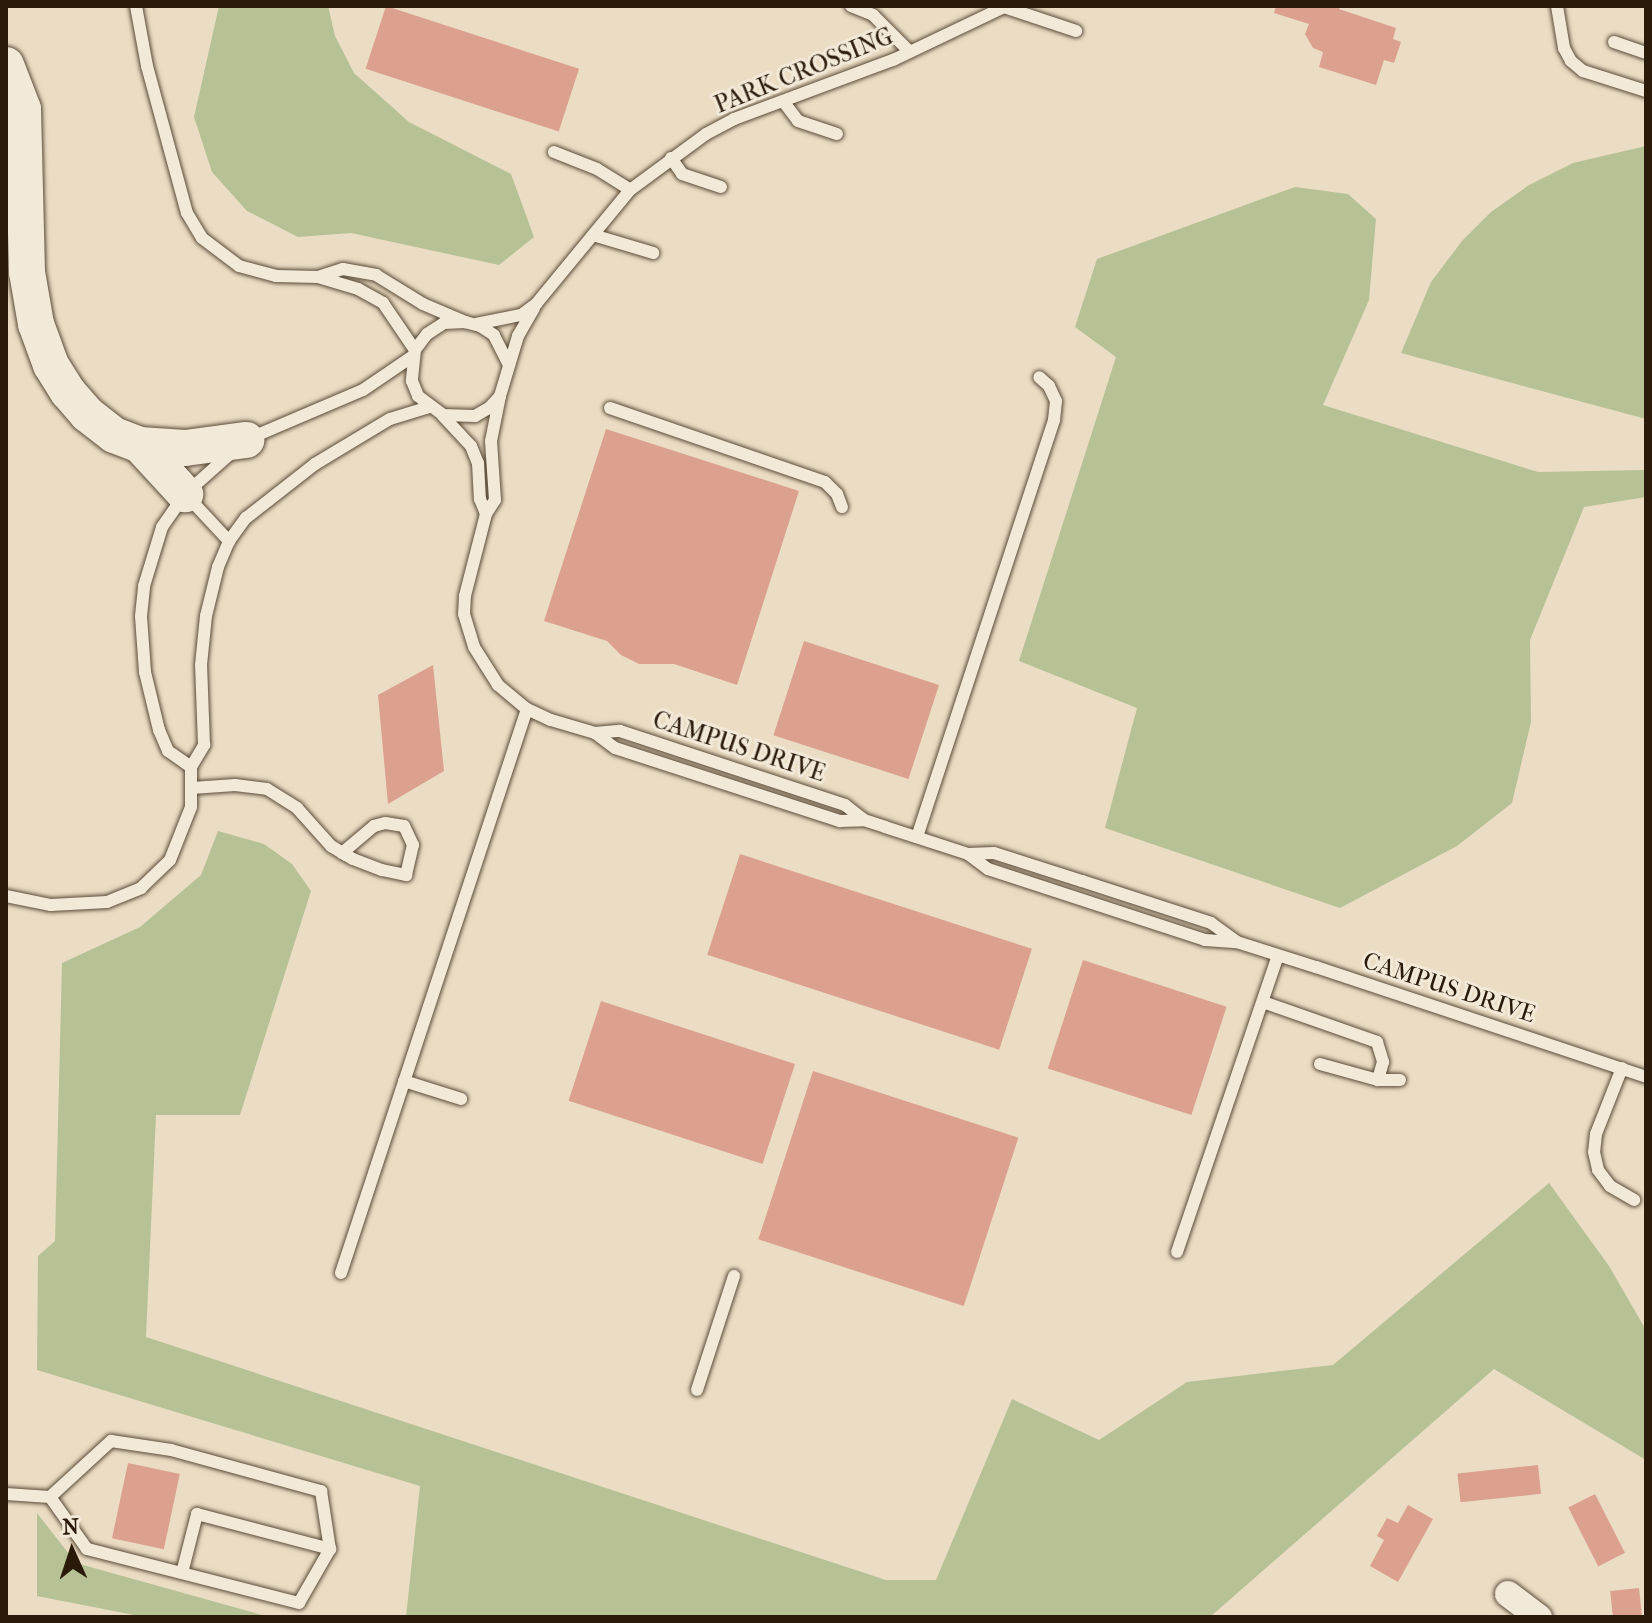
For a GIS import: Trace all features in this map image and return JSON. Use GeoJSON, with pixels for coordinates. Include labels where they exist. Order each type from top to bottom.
{"type":"FeatureCollection","features":[{"type":"Feature","properties":{"kind":"main road"},"geometry":{"type":"LineString","coordinates":[[6,65],[23,109],[27,272],[36,324],[51,365],[68,392],[114,435],[140,445],[185,448],[246,440]]}},
{"type":"Feature","properties":{"kind":"main road"},"geometry":{"type":"LineString","coordinates":[[140,445],[185,494]]}},
{"type":"Feature","properties":{"kind":"street"},"geometry":{"type":"LineString","coordinates":[[1508,1594],[1539,1617]]}},
{"type":"Feature","properties":{"kind":"lane"},"geometry":{"type":"LineString","coordinates":[[136,6],[147,66],[183,200],[202,238],[226,258],[256,272],[318,277],[358,289],[383,303],[414,353],[412,381],[429,407],[443,415],[475,416],[500,396],[507,380],[508,363],[494,335],[423,304],[376,275],[343,269],[318,277]]}},
{"type":"Feature","properties":{"kind":"lane"},"geometry":{"type":"LineString","coordinates":[[851,6],[873,15],[910,52]]}},
{"type":"Feature","properties":{"kind":"lane"},"geometry":{"type":"LineString","coordinates":[[1557,6],[1564,48],[1571,61],[1583,71],[1646,91]]}},
{"type":"Feature","properties":{"kind":"lane"},"geometry":{"type":"LineString","coordinates":[[1005,7],[1076,31]]}},
{"type":"Feature","properties":{"kind":"lane","name":"PARK CROSSING"},"geometry":{"type":"LineString","coordinates":[[508,363],[536,304],[630,190],[671,158],[734,119],[836,84],[1005,7]]}},
{"type":"Feature","properties":{"kind":"lane"},"geometry":{"type":"LineString","coordinates":[[1614,42],[1646,53]]}},
{"type":"Feature","properties":{"kind":"lane"},"geometry":{"type":"LineString","coordinates":[[783,101],[798,121],[837,134]]}},
{"type":"Feature","properties":{"kind":"lane"},"geometry":{"type":"LineString","coordinates":[[554,152],[597,169],[630,190]]}},
{"type":"Feature","properties":{"kind":"lane"},"geometry":{"type":"LineString","coordinates":[[671,158],[682,174],[721,187]]}},
{"type":"Feature","properties":{"kind":"lane"},"geometry":{"type":"LineString","coordinates":[[593,235],[653,253]]}},
{"type":"Feature","properties":{"kind":"lane","name":"PARK CROSSING"},"geometry":{"type":"LineString","coordinates":[[470,323],[521,315],[536,304]]}},
{"type":"Feature","properties":{"kind":"lane"},"geometry":{"type":"LineString","coordinates":[[191,767],[168,751],[159,730],[145,672],[141,616],[149,558],[162,527],[185,494],[246,440],[363,390],[414,353],[427,334],[444,323],[470,323]]}},
{"type":"Feature","properties":{"kind":"lane"},"geometry":{"type":"LineString","coordinates":[[917,837],[1054,420],[1056,401],[1049,386],[1039,377]]}},
{"type":"Feature","properties":{"kind":"lane","name":"CAMPUS DRIVE"},"geometry":{"type":"LineString","coordinates":[[500,396],[491,441],[495,500],[486,514],[465,596],[467,631],[482,664],[498,685],[527,709],[595,733],[615,748],[730,786],[840,821],[864,820],[968,854],[988,869],[1033,884],[1205,940],[1237,942],[1646,1077]]}},
{"type":"Feature","properties":{"kind":"lane"},"geometry":{"type":"LineString","coordinates":[[6,896],[51,905],[107,902],[141,888],[170,860],[191,807],[191,767],[204,745],[201,665],[206,616],[218,567],[229,541],[246,518],[315,464],[390,419],[429,407]]}},
{"type":"Feature","properties":{"kind":"lane"},"geometry":{"type":"LineString","coordinates":[[610,408],[825,482],[837,494],[842,507]]}},
{"type":"Feature","properties":{"kind":"lane","name":"CAMPUS DRIVE"},"geometry":{"type":"LineString","coordinates":[[443,415],[471,446],[478,463],[480,499],[486,514]]}},
{"type":"Feature","properties":{"kind":"lane"},"geometry":{"type":"LineString","coordinates":[[185,494],[229,541]]}},
{"type":"Feature","properties":{"kind":"lane"},"geometry":{"type":"LineString","coordinates":[[341,1273],[527,709]]}},
{"type":"Feature","properties":{"kind":"lane"},"geometry":{"type":"LineString","coordinates":[[192,788],[235,785],[267,789],[297,808],[331,846],[342,853],[406,875],[413,845],[411,835],[396,823],[374,826],[342,853]]}},
{"type":"Feature","properties":{"kind":"lane"},"geometry":{"type":"LineString","coordinates":[[1177,1252],[1278,956]]}},
{"type":"Feature","properties":{"kind":"lane"},"geometry":{"type":"LineString","coordinates":[[1263,1002],[1377,1042],[1383,1062],[1378,1080]]}},
{"type":"Feature","properties":{"kind":"lane"},"geometry":{"type":"LineString","coordinates":[[1320,1064],[1378,1080],[1400,1080]]}},
{"type":"Feature","properties":{"kind":"lane"},"geometry":{"type":"LineString","coordinates":[[1622,1068],[1596,1134],[1594,1152],[1598,1170],[1610,1186],[1634,1200]]}},
{"type":"Feature","properties":{"kind":"lane"},"geometry":{"type":"LineString","coordinates":[[404,1081],[461,1099]]}},
{"type":"Feature","properties":{"kind":"lane"},"geometry":{"type":"LineString","coordinates":[[697,1390],[734,1276]]}},
{"type":"Feature","properties":{"kind":"lane"},"geometry":{"type":"LineString","coordinates":[[6,1494],[50,1497],[111,1441],[171,1450],[321,1491],[330,1549],[299,1603],[87,1549],[50,1497]]}},
{"type":"Feature","properties":{"kind":"lane"},"geometry":{"type":"LineString","coordinates":[[182,1573],[197,1514],[330,1549]]}},
{"type":"Feature","properties":{"kind":"green space"},"geometry":{"type":"Polygon","coordinates":[[[219,6],[328,6],[335,36],[354,73],[409,122],[511,174],[534,237],[499,265],[351,233],[298,237],[247,211],[212,172],[194,117],[219,6]]]}},
{"type":"Feature","properties":{"kind":"green space"},"geometry":{"type":"Polygon","coordinates":[[[1646,146],[1646,419],[1401,353],[1431,282],[1462,241],[1491,212],[1529,185],[1573,163],[1646,146]]]}},
{"type":"Feature","properties":{"kind":"green space"},"geometry":{"type":"Polygon","coordinates":[[[1295,187],[1348,194],[1376,219],[1369,300],[1323,405],[1538,472],[1646,470],[1646,497],[1584,507],[1530,640],[1531,722],[1512,803],[1457,846],[1340,908],[1105,828],[1137,708],[1019,661],[1116,357],[1075,327],[1097,259],[1295,187]]]}},
{"type":"Feature","properties":{"kind":"green space"},"geometry":{"type":"Polygon","coordinates":[[[218,831],[264,844],[292,864],[311,891],[240,1115],[156,1115],[146,1337],[886,1580],[936,1580],[1012,1399],[1099,1440],[1187,1382],[1333,1365],[1549,1183],[1609,1266],[1646,1330],[1646,1460],[1494,1369],[1210,1617],[406,1617],[420,1486],[37,1370],[38,1256],[55,1241],[62,963],[140,927],[201,875],[218,831]]]}},
{"type":"Feature","properties":{"kind":"green space"},"geometry":{"type":"Polygon","coordinates":[[[37,1513],[76,1563],[269,1617],[144,1617],[37,1596],[37,1513]]]}},
{"type":"Feature","properties":{"kind":"building"},"geometry":{"type":"Polygon","coordinates":[[[386,6],[579,69],[559,132],[366,69],[386,6]]]}},
{"type":"Feature","properties":{"kind":"building"},"geometry":{"type":"Polygon","coordinates":[[[1276,6],[1340,6],[1339,9],[1396,28],[1393,39],[1401,42],[1394,63],[1384,60],[1376,85],[1319,67],[1323,52],[1313,48],[1305,34],[1309,24],[1274,13],[1276,6]]]}},
{"type":"Feature","properties":{"kind":"building"},"geometry":{"type":"Polygon","coordinates":[[[606,429],[799,491],[737,685],[674,664],[639,664],[621,655],[607,641],[544,621],[606,429]]]}},
{"type":"Feature","properties":{"kind":"building"},"geometry":{"type":"Polygon","coordinates":[[[804,641],[939,685],[908,779],[773,735],[804,641]]]}},
{"type":"Feature","properties":{"kind":"building"},"geometry":{"type":"Polygon","coordinates":[[[433,665],[444,771],[388,804],[378,695],[433,665]]]}},
{"type":"Feature","properties":{"kind":"building"},"geometry":{"type":"Polygon","coordinates":[[[740,854],[1032,949],[999,1050],[707,955],[740,854]]]}},
{"type":"Feature","properties":{"kind":"building"},"geometry":{"type":"Polygon","coordinates":[[[1083,960],[1227,1007],[1191,1115],[1048,1068],[1083,960]]]}},
{"type":"Feature","properties":{"kind":"building"},"geometry":{"type":"Polygon","coordinates":[[[601,1001],[795,1064],[763,1164],[569,1101],[601,1001]]]}},
{"type":"Feature","properties":{"kind":"building"},"geometry":{"type":"Polygon","coordinates":[[[813,1071],[1018,1138],[964,1306],[758,1239],[813,1071]]]}},
{"type":"Feature","properties":{"kind":"building"},"geometry":{"type":"Polygon","coordinates":[[[128,1463],[180,1474],[164,1549],[112,1538],[128,1463]]]}},
{"type":"Feature","properties":{"kind":"building"},"geometry":{"type":"Polygon","coordinates":[[[1538,1465],[1541,1494],[1460,1502],[1457,1473],[1538,1465]]]}},
{"type":"Feature","properties":{"kind":"building"},"geometry":{"type":"Polygon","coordinates":[[[1595,1494],[1625,1553],[1598,1566],[1568,1508],[1595,1494]]]}},
{"type":"Feature","properties":{"kind":"building"},"geometry":{"type":"Polygon","coordinates":[[[1408,1505],[1433,1519],[1398,1582],[1370,1566],[1384,1540],[1377,1536],[1387,1518],[1398,1523],[1408,1505]]]}},
{"type":"Feature","properties":{"kind":"building"},"geometry":{"type":"Polygon","coordinates":[[[1639,1588],[1642,1617],[1613,1617],[1610,1591],[1639,1588]]]}}]}
